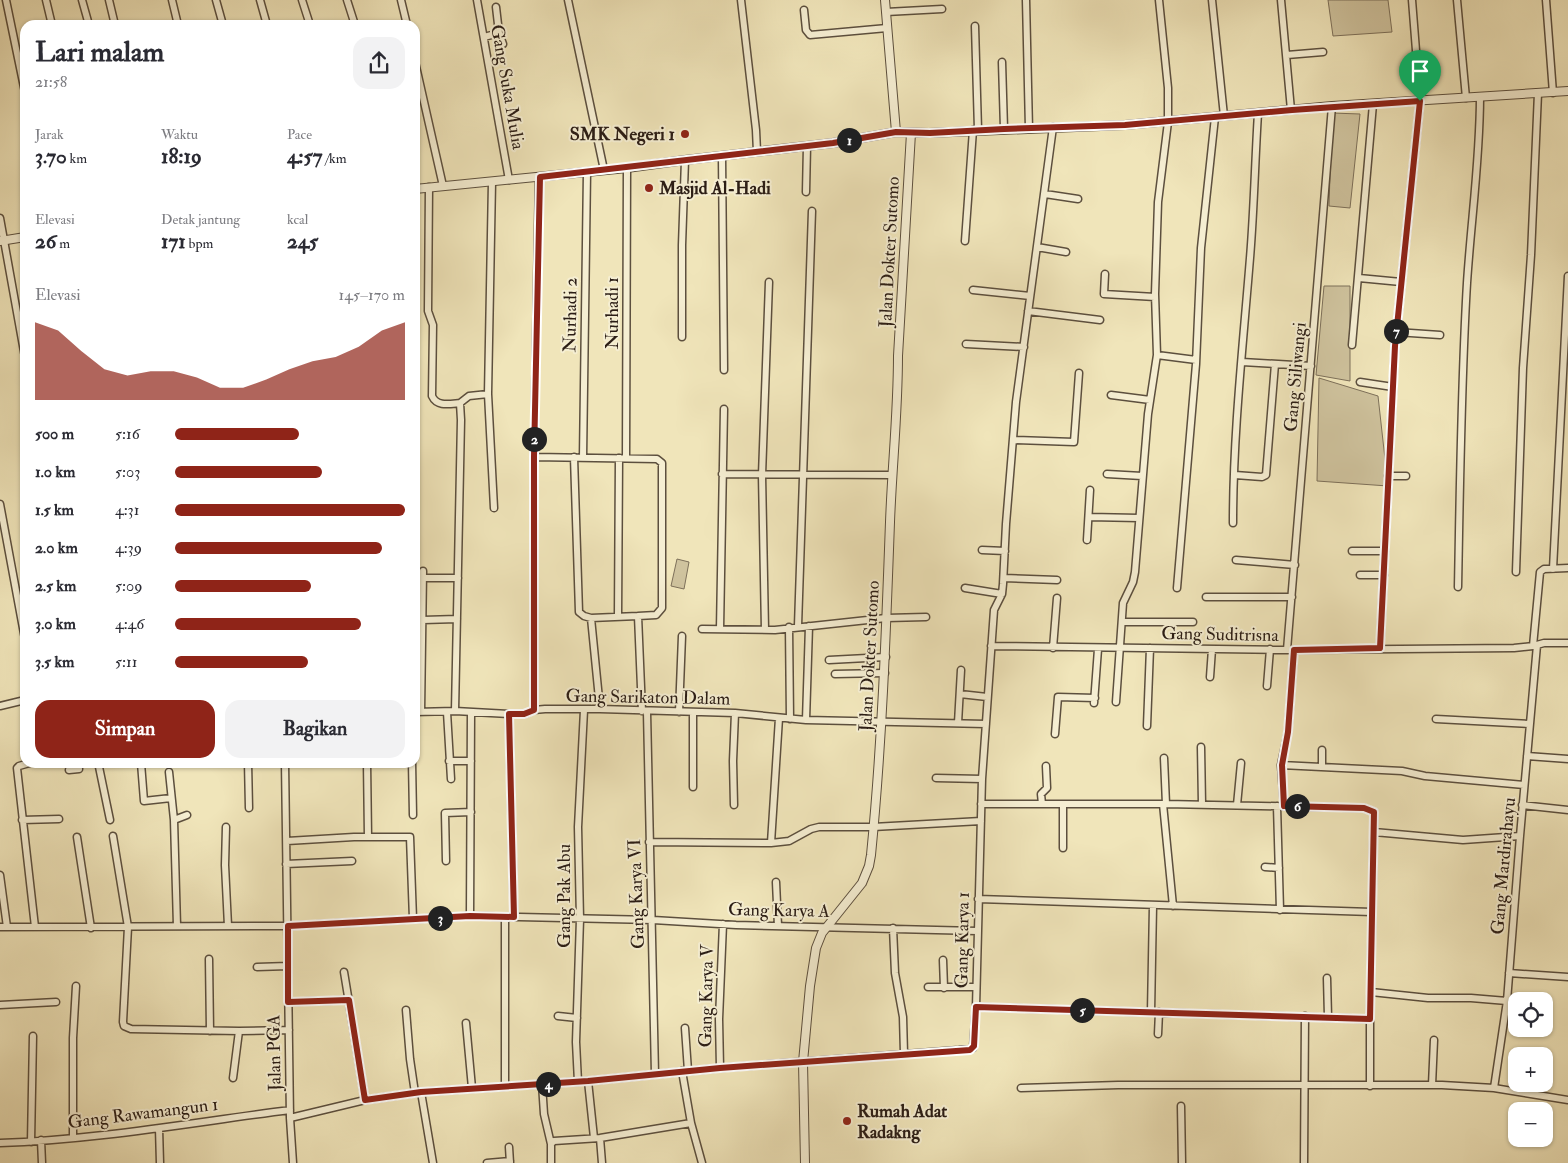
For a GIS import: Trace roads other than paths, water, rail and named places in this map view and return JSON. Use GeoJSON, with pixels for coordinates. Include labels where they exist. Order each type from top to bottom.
{"type":"FeatureCollection","features":[{"type":"Feature","properties":{"kind":"street"},"geometry":{"type":"LineString","coordinates":[[6,0],[20,68]]}},
{"type":"Feature","properties":{"kind":"street"},"geometry":{"type":"LineString","coordinates":[[46,0],[51,20]]}},
{"type":"Feature","properties":{"kind":"street"},"geometry":{"type":"LineString","coordinates":[[82,0],[88,20]]}},
{"type":"Feature","properties":{"kind":"street"},"geometry":{"type":"LineString","coordinates":[[108,0],[114,20]]}},
{"type":"Feature","properties":{"kind":"street"},"geometry":{"type":"LineString","coordinates":[[172,0],[177,20]]}},
{"type":"Feature","properties":{"kind":"street"},"geometry":{"type":"LineString","coordinates":[[216,0],[222,20]]}},
{"type":"Feature","properties":{"kind":"street"},"geometry":{"type":"LineString","coordinates":[[260,0],[266,20]]}},
{"type":"Feature","properties":{"kind":"street"},"geometry":{"type":"LineString","coordinates":[[302,0],[308,20]]}},
{"type":"Feature","properties":{"kind":"street"},"geometry":{"type":"LineString","coordinates":[[347,0],[353,20]]}},
{"type":"Feature","properties":{"kind":"street"},"geometry":{"type":"LineString","coordinates":[[401,0],[406,20]]}},
{"type":"Feature","properties":{"kind":"street","name":"Gang Suka Mulia"},"geometry":{"type":"LineString","coordinates":[[477,0],[509,180]]}},
{"type":"Feature","properties":{"kind":"street"},"geometry":{"type":"LineString","coordinates":[[568,0],[604,170]]}},
{"type":"Feature","properties":{"kind":"street"},"geometry":{"type":"LineString","coordinates":[[741,0],[757,152]]}},
{"type":"Feature","properties":{"kind":"street"},"geometry":{"type":"LineString","coordinates":[[885,0],[896,132]]}},
{"type":"Feature","properties":{"kind":"street"},"geometry":{"type":"LineString","coordinates":[[1026,0],[1029,129]]}},
{"type":"Feature","properties":{"kind":"street"},"geometry":{"type":"LineString","coordinates":[[1116,702],[1122,622],[1125,598],[1134,579],[1142,476],[1157,356],[1155,297],[1158,202],[1168,122],[1168,88],[1159,0]]}},
{"type":"Feature","properties":{"kind":"street"},"geometry":{"type":"LineString","coordinates":[[1212,0],[1224,116]]}},
{"type":"Feature","properties":{"kind":"street"},"geometry":{"type":"LineString","coordinates":[[1281,0],[1292,110]]}},
{"type":"Feature","properties":{"kind":"street"},"geometry":{"type":"LineString","coordinates":[[1380,648],[1396,332],[1420,101],[1412,0]]}},
{"type":"Feature","properties":{"kind":"street"},"geometry":{"type":"LineString","coordinates":[[1457,0],[1466,98]]}},
{"type":"Feature","properties":{"kind":"street"},"geometry":{"type":"LineString","coordinates":[[1546,0],[1553,93]]}},
{"type":"Feature","properties":{"kind":"street"},"geometry":{"type":"LineString","coordinates":[[496,7],[499,32],[503,44]]}},
{"type":"Feature","properties":{"kind":"street"},"geometry":{"type":"LineString","coordinates":[[886,12],[942,9]]}},
{"type":"Feature","properties":{"kind":"street"},"geometry":{"type":"LineString","coordinates":[[804,10],[806,30],[810,35],[888,28]]}},
{"type":"Feature","properties":{"kind":"street"},"geometry":{"type":"LineString","coordinates":[[966,241],[976,130],[975,26]]}},
{"type":"Feature","properties":{"kind":"street"},"geometry":{"type":"LineString","coordinates":[[484,37],[499,32]]}},
{"type":"Feature","properties":{"kind":"street"},"geometry":{"type":"LineString","coordinates":[[1287,55],[1323,52]]}},
{"type":"Feature","properties":{"kind":"street"},"geometry":{"type":"LineString","coordinates":[[1002,62],[1004,129]]}},
{"type":"Feature","properties":{"kind":"street"},"geometry":{"type":"LineString","coordinates":[[420,84],[443,186]]}},
{"type":"Feature","properties":{"kind":"street"},"geometry":{"type":"LineString","coordinates":[[420,189],[627,168],[807,146],[896,132],[1029,129],[1168,122],[1332,106],[1568,92]]}},
{"type":"Feature","properties":{"kind":"street"},"geometry":{"type":"LineString","coordinates":[[1516,572],[1523,368],[1531,254],[1538,93]]}},
{"type":"Feature","properties":{"kind":"street"},"geometry":{"type":"LineString","coordinates":[[1458,587],[1465,330],[1480,130],[1480,97]]}},
{"type":"Feature","properties":{"kind":"street"},"geometry":{"type":"LineString","coordinates":[[1352,345],[1373,104]]}},
{"type":"Feature","properties":{"kind":"street","name":"Gang Siliwangi"},"geometry":{"type":"LineString","coordinates":[[1280,910],[1280,806],[1282,765],[1288,732],[1292,597],[1332,106]]}},
{"type":"Feature","properties":{"kind":"street"},"geometry":{"type":"LineString","coordinates":[[1233,523],[1233,488],[1258,113]]}},
{"type":"Feature","properties":{"kind":"street"},"geometry":{"type":"LineString","coordinates":[[1177,588],[1196,360],[1201,248],[1215,117]]}},
{"type":"Feature","properties":{"kind":"street","name":"Gang Karya 1"},"geometry":{"type":"LineString","coordinates":[[365,1100],[418,1092],[578,1082],[720,1068],[972,1049],[974,1044],[976,1007],[982,780],[994,608],[1002,594],[1004,578],[1013,440],[1028,311],[1054,128]]}},
{"type":"Feature","properties":{"kind":"street","name":"Jalan Dokter Sutomo"},"geometry":{"type":"LineString","coordinates":[[805,1163],[803,1062],[814,960],[818,942],[828,926],[858,890],[866,875],[871,854],[886,657],[892,475],[911,133]]}},
{"type":"Feature","properties":{"kind":"street"},"geometry":{"type":"LineString","coordinates":[[806,192],[807,146]]}},
{"type":"Feature","properties":{"kind":"street"},"geometry":{"type":"LineString","coordinates":[[722,156],[724,370]]}},
{"type":"Feature","properties":{"kind":"street"},"geometry":{"type":"LineString","coordinates":[[682,337],[682,245],[685,160]]}},
{"type":"Feature","properties":{"kind":"street","name":"Nurhadi 1"},"geometry":{"type":"LineString","coordinates":[[618,616],[627,168]]}},
{"type":"Feature","properties":{"kind":"street","name":"Nurhadi 2"},"geometry":{"type":"LineString","coordinates":[[583,458],[587,172]]}},
{"type":"Feature","properties":{"kind":"street"},"geometry":{"type":"LineString","coordinates":[[534,710],[534,457],[540,177]]}},
{"type":"Feature","properties":{"kind":"street"},"geometry":{"type":"LineString","coordinates":[[492,182],[488,394],[494,508]]}},
{"type":"Feature","properties":{"kind":"street"},"geometry":{"type":"LineString","coordinates":[[429,188],[428,312],[433,325],[432,396],[435,402],[440,404],[460,403],[468,396],[488,394]]}},
{"type":"Feature","properties":{"kind":"street"},"geometry":{"type":"LineString","coordinates":[[1044,194],[1078,199]]}},
{"type":"Feature","properties":{"kind":"street"},"geometry":{"type":"LineString","coordinates":[[798,626],[812,211]]}},
{"type":"Feature","properties":{"kind":"street"},"geometry":{"type":"LineString","coordinates":[[0,218],[2,240],[20,332]]}},
{"type":"Feature","properties":{"kind":"street"},"geometry":{"type":"LineString","coordinates":[[2,240],[20,238]]}},
{"type":"Feature","properties":{"kind":"street"},"geometry":{"type":"LineString","coordinates":[[1037,247],[1066,252]]}},
{"type":"Feature","properties":{"kind":"street"},"geometry":{"type":"LineString","coordinates":[[1105,274],[1104,294],[1155,297]]}},
{"type":"Feature","properties":{"kind":"street"},"geometry":{"type":"LineString","coordinates":[[1568,276],[1553,569],[1568,568]]}},
{"type":"Feature","properties":{"kind":"street"},"geometry":{"type":"LineString","coordinates":[[1358,278],[1401,282]]}},
{"type":"Feature","properties":{"kind":"street"},"geometry":{"type":"LineString","coordinates":[[764,630],[762,475],[768,282]]}},
{"type":"Feature","properties":{"kind":"street"},"geometry":{"type":"LineString","coordinates":[[973,290],[1030,296]]}},
{"type":"Feature","properties":{"kind":"street"},"geometry":{"type":"LineString","coordinates":[[1028,311],[1100,320]]}},
{"type":"Feature","properties":{"kind":"street"},"geometry":{"type":"LineString","coordinates":[[1396,332],[1440,335]]}},
{"type":"Feature","properties":{"kind":"street"},"geometry":{"type":"LineString","coordinates":[[966,344],[1024,347]]}},
{"type":"Feature","properties":{"kind":"street"},"geometry":{"type":"LineString","coordinates":[[1157,356],[1196,360]]}},
{"type":"Feature","properties":{"kind":"street"},"geometry":{"type":"LineString","coordinates":[[1242,362],[1312,366]]}},
{"type":"Feature","properties":{"kind":"street"},"geometry":{"type":"LineString","coordinates":[[1235,475],[1263,477],[1266,475],[1274,364]]}},
{"type":"Feature","properties":{"kind":"street"},"geometry":{"type":"LineString","coordinates":[[1013,440],[1074,442],[1079,372]]}},
{"type":"Feature","properties":{"kind":"street"},"geometry":{"type":"LineString","coordinates":[[1360,382],[1393,387]]}},
{"type":"Feature","properties":{"kind":"street"},"geometry":{"type":"LineString","coordinates":[[1111,395],[1150,400]]}},
{"type":"Feature","properties":{"kind":"street"},"geometry":{"type":"LineString","coordinates":[[455,712],[462,420],[460,403]]}},
{"type":"Feature","properties":{"kind":"street"},"geometry":{"type":"LineString","coordinates":[[720,629],[724,409]]}},
{"type":"Feature","properties":{"kind":"street"},"geometry":{"type":"LineString","coordinates":[[534,457],[574,457],[622,458],[659,460],[662,464],[662,608],[656,615],[590,618],[582,615],[578,609],[574,457]]}},
{"type":"Feature","properties":{"kind":"street"},"geometry":{"type":"LineString","coordinates":[[722,474],[892,475]]}},
{"type":"Feature","properties":{"kind":"street"},"geometry":{"type":"LineString","coordinates":[[1107,474],[1142,476]]}},
{"type":"Feature","properties":{"kind":"street"},"geometry":{"type":"LineString","coordinates":[[1388,476],[1406,476]]}},
{"type":"Feature","properties":{"kind":"street"},"geometry":{"type":"LineString","coordinates":[[1087,540],[1090,490]]}},
{"type":"Feature","properties":{"kind":"street"},"geometry":{"type":"LineString","coordinates":[[0,504],[20,612]]}},
{"type":"Feature","properties":{"kind":"street"},"geometry":{"type":"LineString","coordinates":[[1089,517],[1140,518]]}},
{"type":"Feature","properties":{"kind":"street"},"geometry":{"type":"LineString","coordinates":[[982,550],[1005,550]]}},
{"type":"Feature","properties":{"kind":"street"},"geometry":{"type":"LineString","coordinates":[[1352,551],[1385,552]]}},
{"type":"Feature","properties":{"kind":"street"},"geometry":{"type":"LineString","coordinates":[[1236,560],[1295,565]]}},
{"type":"Feature","properties":{"kind":"street","name":"Gang Mardirahayu"},"geometry":{"type":"LineString","coordinates":[[1508,992],[1539,573],[1542,570],[1553,569]]}},
{"type":"Feature","properties":{"kind":"street"},"geometry":{"type":"LineString","coordinates":[[420,675],[423,575],[458,578]]}},
{"type":"Feature","properties":{"kind":"street"},"geometry":{"type":"LineString","coordinates":[[1360,575],[1384,575]]}},
{"type":"Feature","properties":{"kind":"street"},"geometry":{"type":"LineString","coordinates":[[1004,578],[1057,580]]}},
{"type":"Feature","properties":{"kind":"street"},"geometry":{"type":"LineString","coordinates":[[965,588],[1002,594]]}},
{"type":"Feature","properties":{"kind":"street"},"geometry":{"type":"LineString","coordinates":[[1206,597],[1292,597]]}},
{"type":"Feature","properties":{"kind":"street"},"geometry":{"type":"LineString","coordinates":[[1053,648],[1057,598]]}},
{"type":"Feature","properties":{"kind":"street","name":"Gang Karya VI"},"geometry":{"type":"LineString","coordinates":[[638,616],[653,920],[655,1074]]}},
{"type":"Feature","properties":{"kind":"street"},"geometry":{"type":"LineString","coordinates":[[702,629],[764,630],[886,618],[926,617]]}},
{"type":"Feature","properties":{"kind":"street"},"geometry":{"type":"LineString","coordinates":[[590,618],[600,709]]}},
{"type":"Feature","properties":{"kind":"street"},"geometry":{"type":"LineString","coordinates":[[423,620],[457,619]]}},
{"type":"Feature","properties":{"kind":"street"},"geometry":{"type":"LineString","coordinates":[[1122,622],[1193,622]]}},
{"type":"Feature","properties":{"kind":"street"},"geometry":{"type":"LineString","coordinates":[[806,720],[809,626]]}},
{"type":"Feature","properties":{"kind":"street"},"geometry":{"type":"LineString","coordinates":[[790,627],[790,719]]}},
{"type":"Feature","properties":{"kind":"street"},"geometry":{"type":"LineString","coordinates":[[680,712],[682,636]]}},
{"type":"Feature","properties":{"kind":"street","name":"Gang Suditrisna"},"geometry":{"type":"LineString","coordinates":[[991,646],[1291,650],[1535,646],[1544,643],[1568,643]]}},
{"type":"Feature","properties":{"kind":"street"},"geometry":{"type":"LineString","coordinates":[[1055,734],[1058,697],[1095,700],[1098,648]]}},
{"type":"Feature","properties":{"kind":"street"},"geometry":{"type":"LineString","coordinates":[[1147,726],[1150,648]]}},
{"type":"Feature","properties":{"kind":"street"},"geometry":{"type":"LineString","coordinates":[[1210,678],[1212,649]]}},
{"type":"Feature","properties":{"kind":"street"},"geometry":{"type":"LineString","coordinates":[[1267,686],[1270,649]]}},
{"type":"Feature","properties":{"kind":"street"},"geometry":{"type":"LineString","coordinates":[[829,660],[886,657]]}},
{"type":"Feature","properties":{"kind":"street"},"geometry":{"type":"LineString","coordinates":[[958,723],[961,670]]}},
{"type":"Feature","properties":{"kind":"street"},"geometry":{"type":"LineString","coordinates":[[835,674],[885,673]]}},
{"type":"Feature","properties":{"kind":"street"},"geometry":{"type":"LineString","coordinates":[[960,694],[987,697]]}},
{"type":"Feature","properties":{"kind":"street"},"geometry":{"type":"LineString","coordinates":[[0,706],[20,701]]}},
{"type":"Feature","properties":{"kind":"street","name":"Gang Sarikaton Dalam"},"geometry":{"type":"LineString","coordinates":[[420,712],[524,714],[534,710],[600,709],[735,714],[806,720],[986,724]]}},
{"type":"Feature","properties":{"kind":"street","name":"Gang Pak Abu"},"geometry":{"type":"LineString","coordinates":[[578,1082],[576,1042],[580,919],[578,826],[584,710]]}},
{"type":"Feature","properties":{"kind":"street"},"geometry":{"type":"LineString","coordinates":[[448,712],[450,779]]}},
{"type":"Feature","properties":{"kind":"street"},"geometry":{"type":"LineString","coordinates":[[693,712],[693,787]]}},
{"type":"Feature","properties":{"kind":"street"},"geometry":{"type":"LineString","coordinates":[[470,713],[470,916]]}},
{"type":"Feature","properties":{"kind":"street"},"geometry":{"type":"LineString","coordinates":[[509,714],[514,917]]}},
{"type":"Feature","properties":{"kind":"street"},"geometry":{"type":"LineString","coordinates":[[734,805],[735,714]]}},
{"type":"Feature","properties":{"kind":"street"},"geometry":{"type":"LineString","coordinates":[[772,844],[779,718]]}},
{"type":"Feature","properties":{"kind":"street"},"geometry":{"type":"LineString","coordinates":[[1436,719],[1529,724]]}},
{"type":"Feature","properties":{"kind":"street"},"geometry":{"type":"LineString","coordinates":[[1201,747],[1202,804]]}},
{"type":"Feature","properties":{"kind":"street"},"geometry":{"type":"LineString","coordinates":[[1322,750],[1322,767]]}},
{"type":"Feature","properties":{"kind":"street"},"geometry":{"type":"LineString","coordinates":[[1527,756],[1568,759]]}},
{"type":"Feature","properties":{"kind":"street"},"geometry":{"type":"LineString","coordinates":[[1164,758],[1165,804],[1173,906]]}},
{"type":"Feature","properties":{"kind":"street"},"geometry":{"type":"LineString","coordinates":[[449,761],[471,761]]}},
{"type":"Feature","properties":{"kind":"street"},"geometry":{"type":"LineString","coordinates":[[1238,805],[1241,763]]}},
{"type":"Feature","properties":{"kind":"street"},"geometry":{"type":"LineString","coordinates":[[1282,765],[1402,771],[1425,776],[1524,785]]}},
{"type":"Feature","properties":{"kind":"street"},"geometry":{"type":"LineString","coordinates":[[20,766],[16,768],[35,927]]}},
{"type":"Feature","properties":{"kind":"street"},"geometry":{"type":"LineString","coordinates":[[1042,804],[1041,794],[1047,788],[1046,766]]}},
{"type":"Feature","properties":{"kind":"street"},"geometry":{"type":"LineString","coordinates":[[69,770],[79,768]]}},
{"type":"Feature","properties":{"kind":"street"},"geometry":{"type":"LineString","coordinates":[[99,768],[110,820]]}},
{"type":"Feature","properties":{"kind":"street"},"geometry":{"type":"LineString","coordinates":[[141,768],[144,800],[172,798]]}},
{"type":"Feature","properties":{"kind":"street"},"geometry":{"type":"LineString","coordinates":[[248,768],[249,808]]}},
{"type":"Feature","properties":{"kind":"street","name":"Jalan PGA"},"geometry":{"type":"LineString","coordinates":[[285,768],[290,1114],[293,1163]]}},
{"type":"Feature","properties":{"kind":"street"},"geometry":{"type":"LineString","coordinates":[[367,768],[368,837]]}},
{"type":"Feature","properties":{"kind":"street"},"geometry":{"type":"LineString","coordinates":[[412,768],[412,815]]}},
{"type":"Feature","properties":{"kind":"street"},"geometry":{"type":"LineString","coordinates":[[169,772],[174,820],[177,926]]}},
{"type":"Feature","properties":{"kind":"street"},"geometry":{"type":"LineString","coordinates":[[936,778],[982,780]]}},
{"type":"Feature","properties":{"kind":"street"},"geometry":{"type":"LineString","coordinates":[[981,804],[1202,804],[1369,809],[1375,813],[1370,1086]]}},
{"type":"Feature","properties":{"kind":"street"},"geometry":{"type":"LineString","coordinates":[[1063,804],[1063,848]]}},
{"type":"Feature","properties":{"kind":"street"},"geometry":{"type":"LineString","coordinates":[[1522,805],[1568,810]]}},
{"type":"Feature","properties":{"kind":"street"},"geometry":{"type":"LineString","coordinates":[[446,861],[445,812],[471,812]]}},
{"type":"Feature","properties":{"kind":"street"},"geometry":{"type":"LineString","coordinates":[[174,820],[187,815]]}},
{"type":"Feature","properties":{"kind":"street"},"geometry":{"type":"LineString","coordinates":[[22,820],[59,819]]}},
{"type":"Feature","properties":{"kind":"street"},"geometry":{"type":"LineString","coordinates":[[649,842],[772,844],[789,841],[811,829],[819,827],[873,827],[981,821]]}},
{"type":"Feature","properties":{"kind":"street"},"geometry":{"type":"LineString","coordinates":[[226,827],[225,865],[228,926]]}},
{"type":"Feature","properties":{"kind":"street"},"geometry":{"type":"LineString","coordinates":[[1374,832],[1463,840],[1520,836]]}},
{"type":"Feature","properties":{"kind":"street"},"geometry":{"type":"LineString","coordinates":[[113,836],[128,927],[124,1026],[131,1029],[210,1031],[289,1030]]}},
{"type":"Feature","properties":{"kind":"street"},"geometry":{"type":"LineString","coordinates":[[77,837],[91,928]]}},
{"type":"Feature","properties":{"kind":"street"},"geometry":{"type":"LineString","coordinates":[[287,841],[368,837],[410,838],[413,919]]}},
{"type":"Feature","properties":{"kind":"street"},"geometry":{"type":"LineString","coordinates":[[286,864],[352,861]]}},
{"type":"Feature","properties":{"kind":"street"},"geometry":{"type":"LineString","coordinates":[[1265,868],[1279,868]]}},
{"type":"Feature","properties":{"kind":"street"},"geometry":{"type":"LineString","coordinates":[[0,875],[3,927]]}},
{"type":"Feature","properties":{"kind":"street"},"geometry":{"type":"LineString","coordinates":[[776,882],[778,926]]}},
{"type":"Feature","properties":{"kind":"street"},"geometry":{"type":"LineString","coordinates":[[978,899],[1372,912]]}},
{"type":"Feature","properties":{"kind":"street"},"geometry":{"type":"LineString","coordinates":[[1151,1012],[1153,906]]}},
{"type":"Feature","properties":{"kind":"street","name":"Gang Karya A"},"geometry":{"type":"LineString","coordinates":[[3,927],[288,926],[470,916],[977,931]]}},
{"type":"Feature","properties":{"kind":"street"},"geometry":{"type":"LineString","coordinates":[[505,917],[505,1086]]}},
{"type":"Feature","properties":{"kind":"street","name":"Gang Karya V"},"geometry":{"type":"LineString","coordinates":[[720,1068],[719,1019],[723,924]]}},
{"type":"Feature","properties":{"kind":"street"},"geometry":{"type":"LineString","coordinates":[[893,928],[896,972],[903,1017],[904,1054]]}},
{"type":"Feature","properties":{"kind":"street"},"geometry":{"type":"LineString","coordinates":[[209,959],[210,1031]]}},
{"type":"Feature","properties":{"kind":"street"},"geometry":{"type":"LineString","coordinates":[[943,960],[944,988]]}},
{"type":"Feature","properties":{"kind":"street"},"geometry":{"type":"LineString","coordinates":[[257,966],[288,966]]}},
{"type":"Feature","properties":{"kind":"street"},"geometry":{"type":"LineString","coordinates":[[344,972],[365,1100]]}},
{"type":"Feature","properties":{"kind":"street"},"geometry":{"type":"LineString","coordinates":[[1509,972],[1568,977]]}},
{"type":"Feature","properties":{"kind":"street"},"geometry":{"type":"LineString","coordinates":[[1327,978],[1328,1017]]}},
{"type":"Feature","properties":{"kind":"street"},"geometry":{"type":"LineString","coordinates":[[73,1137],[73,1048],[76,986]]}},
{"type":"Feature","properties":{"kind":"street"},"geometry":{"type":"LineString","coordinates":[[928,987],[976,987]]}},
{"type":"Feature","properties":{"kind":"street"},"geometry":{"type":"LineString","coordinates":[[1371,992],[1428,998],[1471,998],[1508,1001]]}},
{"type":"Feature","properties":{"kind":"street"},"geometry":{"type":"LineString","coordinates":[[288,1002],[349,1000]]}},
{"type":"Feature","properties":{"kind":"street","name":"Gang Mardirahayu"},"geometry":{"type":"LineString","coordinates":[[1494,1088],[1508,1001]]}},
{"type":"Feature","properties":{"kind":"street"},"geometry":{"type":"LineString","coordinates":[[0,1005],[56,1002]]}},
{"type":"Feature","properties":{"kind":"street"},"geometry":{"type":"LineString","coordinates":[[976,1007],[1370,1019]]}},
{"type":"Feature","properties":{"kind":"street"},"geometry":{"type":"LineString","coordinates":[[406,1010],[410,1059],[434,1163]]}},
{"type":"Feature","properties":{"kind":"street"},"geometry":{"type":"LineString","coordinates":[[1158,1034],[1159,1012]]}},
{"type":"Feature","properties":{"kind":"street"},"geometry":{"type":"LineString","coordinates":[[558,1016],[577,1018]]}},
{"type":"Feature","properties":{"kind":"street"},"geometry":{"type":"LineString","coordinates":[[1304,1163],[1306,1016]]}},
{"type":"Feature","properties":{"kind":"street"},"geometry":{"type":"LineString","coordinates":[[466,1023],[472,1088]]}},
{"type":"Feature","properties":{"kind":"street"},"geometry":{"type":"LineString","coordinates":[[685,1028],[685,1071],[692,1123],[702,1163]]}},
{"type":"Feature","properties":{"kind":"street"},"geometry":{"type":"LineString","coordinates":[[233,1078],[239,1031]]}},
{"type":"Feature","properties":{"kind":"street"},"geometry":{"type":"LineString","coordinates":[[31,1142],[33,1036]]}},
{"type":"Feature","properties":{"kind":"street"},"geometry":{"type":"LineString","coordinates":[[1432,1085],[1434,1040]]}},
{"type":"Feature","properties":{"kind":"street"},"geometry":{"type":"LineString","coordinates":[[588,1081],[602,1163]]}},
{"type":"Feature","properties":{"kind":"street"},"geometry":{"type":"LineString","coordinates":[[542,1084],[544,1114],[551,1144],[552,1163]]}},
{"type":"Feature","properties":{"kind":"street"},"geometry":{"type":"LineString","coordinates":[[1021,1088],[1118,1085],[1432,1085],[1494,1088],[1568,1100]]}},
{"type":"Feature","properties":{"kind":"street","name":"Gang Rawamangun 1"},"geometry":{"type":"LineString","coordinates":[[0,1142],[31,1142],[290,1114],[365,1100]]}},
{"type":"Feature","properties":{"kind":"street"},"geometry":{"type":"LineString","coordinates":[[1181,1106],[1182,1163]]}},
{"type":"Feature","properties":{"kind":"street"},"geometry":{"type":"LineString","coordinates":[[551,1144],[556,1140],[597,1138],[692,1123]]}},
{"type":"Feature","properties":{"kind":"street"},"geometry":{"type":"LineString","coordinates":[[159,1128],[160,1163]]}},
{"type":"Feature","properties":{"kind":"street"},"geometry":{"type":"LineString","coordinates":[[41,1140],[42,1163]]}},
{"type":"Feature","properties":{"kind":"street"},"geometry":{"type":"LineString","coordinates":[[487,1163],[510,1162],[509,1147]]}},
{"type":"Feature","properties":{"kind":"place","name":"SMK Negeri 1"},"geometry":{"type":"Point","coordinates":[685,134]}},
{"type":"Feature","properties":{"kind":"place","name":"Masjid Al-Hadi"},"geometry":{"type":"Point","coordinates":[649,188]}},
{"type":"Feature","properties":{"kind":"place","name":"Rumah Adat Radakng"},"geometry":{"type":"Point","coordinates":[847,1121]}}]}
